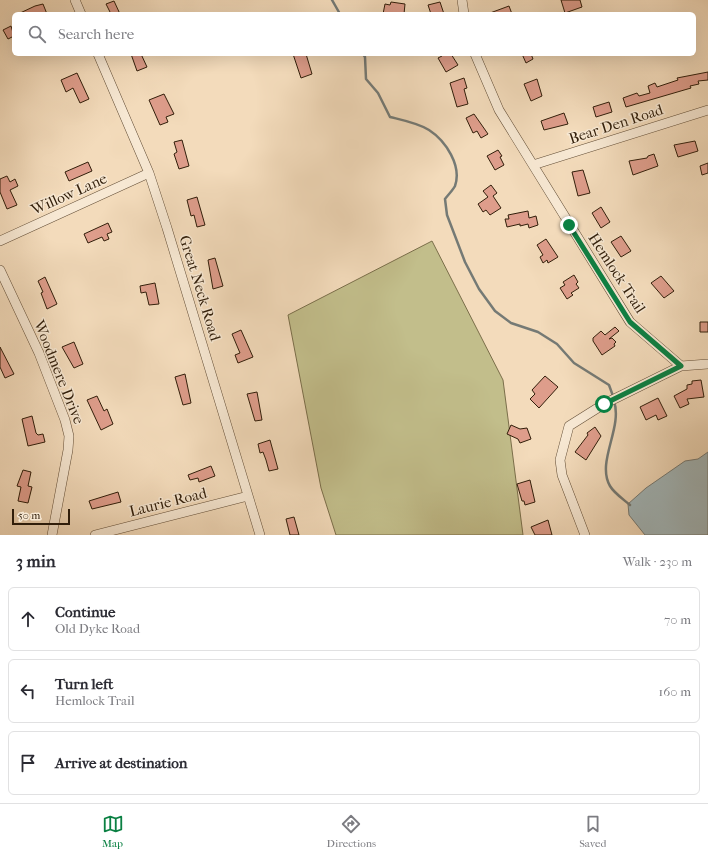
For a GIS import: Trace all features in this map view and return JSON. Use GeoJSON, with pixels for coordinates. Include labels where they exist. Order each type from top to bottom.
{"type":"FeatureCollection","features":[{"type":"Feature","properties":{"kind":"street"},"geometry":{"type":"LineString","coordinates":[[75,0],[80,12]]}},
{"type":"Feature","properties":{"kind":"street"},"geometry":{"type":"LineString","coordinates":[[462,0],[464,12]]}},
{"type":"Feature","properties":{"kind":"street","name":"Great Neck Road"},"geometry":{"type":"LineString","coordinates":[[99,56],[149,173],[181,271],[260,535]]}},
{"type":"Feature","properties":{"kind":"street","name":"Hemlock Trail"},"geometry":{"type":"LineString","coordinates":[[476,56],[499,110],[630,322],[681,366]]}},
{"type":"Feature","properties":{"kind":"street","name":"Bear Den Road"},"geometry":{"type":"LineString","coordinates":[[533,165],[708,110]]}},
{"type":"Feature","properties":{"kind":"street","name":"Willow Lane"},"geometry":{"type":"LineString","coordinates":[[0,241],[149,173]]}},
{"type":"Feature","properties":{"kind":"street","name":"Woodmere Drive"},"geometry":{"type":"LineString","coordinates":[[0,270],[39,353],[65,420],[69,436],[68,450],[52,535]]}},
{"type":"Feature","properties":{"kind":"street"},"geometry":{"type":"LineString","coordinates":[[585,535],[562,475],[560,460],[569,426],[604,404],[681,366],[708,364]]}},
{"type":"Feature","properties":{"kind":"street","name":"Laurie Road"},"geometry":{"type":"LineString","coordinates":[[95,535],[248,496]]}},
{"type":"Feature","properties":{"kind":"shaded area"},"geometry":{"type":"Polygon","coordinates":[[[432,241],[503,380],[523,535],[336,535],[321,488],[288,315],[432,241]]]}},
{"type":"Feature","properties":{"kind":"water"},"geometry":{"type":"Polygon","coordinates":[[[708,452],[708,535],[645,535],[629,515],[628,504],[646,488],[685,461],[698,459],[708,452]]]}},
{"type":"Feature","properties":{"kind":"building"},"geometry":{"type":"Polygon","coordinates":[[[561,0],[580,0],[582,7],[565,12],[561,0]]]}},
{"type":"Feature","properties":{"kind":"building"},"geometry":{"type":"Polygon","coordinates":[[[114,1],[119,12],[110,12],[106,4],[114,1]]]}},
{"type":"Feature","properties":{"kind":"building"},"geometry":{"type":"Polygon","coordinates":[[[391,2],[405,4],[404,12],[383,12],[385,4],[390,5],[391,2]]]}},
{"type":"Feature","properties":{"kind":"building"},"geometry":{"type":"Polygon","coordinates":[[[440,2],[443,12],[430,12],[428,5],[440,2]]]}},
{"type":"Feature","properties":{"kind":"building"},"geometry":{"type":"Polygon","coordinates":[[[43,4],[46,12],[22,12],[43,4]]]}},
{"type":"Feature","properties":{"kind":"building"},"geometry":{"type":"Polygon","coordinates":[[[509,6],[511,12],[493,12],[509,6]]]}},
{"type":"Feature","properties":{"kind":"building"},"geometry":{"type":"Polygon","coordinates":[[[11,26],[12,37],[8,39],[3,30],[11,26]]]}},
{"type":"Feature","properties":{"kind":"building"},"geometry":{"type":"Polygon","coordinates":[[[132,56],[142,56],[147,67],[137,71],[132,56]]]}},
{"type":"Feature","properties":{"kind":"building"},"geometry":{"type":"Polygon","coordinates":[[[294,56],[307,56],[312,74],[301,78],[294,56]]]}},
{"type":"Feature","properties":{"kind":"building"},"geometry":{"type":"Polygon","coordinates":[[[442,56],[452,56],[458,65],[446,72],[438,58],[442,56]]]}},
{"type":"Feature","properties":{"kind":"building"},"geometry":{"type":"Polygon","coordinates":[[[523,56],[532,56],[533,59],[526,63],[523,56]]]}},
{"type":"Feature","properties":{"kind":"building"},"geometry":{"type":"Polygon","coordinates":[[[708,72],[708,80],[698,81],[699,84],[690,86],[691,88],[626,107],[623,98],[637,93],[639,96],[650,93],[648,86],[655,83],[657,87],[678,80],[677,78],[708,72]]]}},
{"type":"Feature","properties":{"kind":"building"},"geometry":{"type":"Polygon","coordinates":[[[77,73],[89,99],[80,103],[73,88],[66,92],[61,80],[77,73]]]}},
{"type":"Feature","properties":{"kind":"building"},"geometry":{"type":"Polygon","coordinates":[[[464,78],[467,88],[464,89],[468,104],[457,107],[450,83],[464,78]]]}},
{"type":"Feature","properties":{"kind":"building"},"geometry":{"type":"Polygon","coordinates":[[[537,79],[542,96],[531,101],[524,84],[537,79]]]}},
{"type":"Feature","properties":{"kind":"building"},"geometry":{"type":"Polygon","coordinates":[[[164,94],[174,114],[166,117],[168,122],[160,125],[149,100],[164,94]]]}},
{"type":"Feature","properties":{"kind":"building"},"geometry":{"type":"Polygon","coordinates":[[[609,102],[612,112],[596,117],[593,107],[609,102]]]}},
{"type":"Feature","properties":{"kind":"building"},"geometry":{"type":"Polygon","coordinates":[[[564,113],[568,124],[544,130],[541,121],[564,113]]]}},
{"type":"Feature","properties":{"kind":"building"},"geometry":{"type":"Polygon","coordinates":[[[474,114],[488,134],[481,138],[477,131],[473,133],[466,118],[474,114]]]}},
{"type":"Feature","properties":{"kind":"building"},"geometry":{"type":"Polygon","coordinates":[[[182,140],[189,166],[179,169],[174,154],[177,152],[174,142],[182,140]]]}},
{"type":"Feature","properties":{"kind":"building"},"geometry":{"type":"Polygon","coordinates":[[[695,141],[698,151],[678,157],[674,145],[695,141]]]}},
{"type":"Feature","properties":{"kind":"building"},"geometry":{"type":"Polygon","coordinates":[[[498,150],[502,156],[500,157],[504,165],[495,170],[487,156],[498,150]]]}},
{"type":"Feature","properties":{"kind":"building"},"geometry":{"type":"Polygon","coordinates":[[[654,154],[658,166],[633,175],[629,161],[647,158],[648,156],[654,154]]]}},
{"type":"Feature","properties":{"kind":"building"},"geometry":{"type":"Polygon","coordinates":[[[88,162],[92,171],[69,181],[65,172],[88,162]]]}},
{"type":"Feature","properties":{"kind":"building"},"geometry":{"type":"Polygon","coordinates":[[[708,163],[708,173],[702,175],[700,166],[708,163]]]}},
{"type":"Feature","properties":{"kind":"building"},"geometry":{"type":"Polygon","coordinates":[[[583,170],[590,193],[578,196],[572,172],[583,170]]]}},
{"type":"Feature","properties":{"kind":"building"},"geometry":{"type":"Polygon","coordinates":[[[7,176],[10,182],[15,179],[18,186],[10,190],[17,205],[7,209],[0,192],[0,179],[7,176]]]}},
{"type":"Feature","properties":{"kind":"building"},"geometry":{"type":"Polygon","coordinates":[[[491,185],[497,193],[493,196],[501,208],[490,215],[486,210],[483,212],[478,204],[488,197],[483,191],[491,185]]]}},
{"type":"Feature","properties":{"kind":"building"},"geometry":{"type":"Polygon","coordinates":[[[197,197],[205,225],[197,227],[194,215],[191,216],[187,200],[197,197]]]}},
{"type":"Feature","properties":{"kind":"building"},"geometry":{"type":"Polygon","coordinates":[[[601,207],[610,222],[601,228],[592,213],[601,207]]]}},
{"type":"Feature","properties":{"kind":"building"},"geometry":{"type":"Polygon","coordinates":[[[528,211],[529,218],[536,216],[538,225],[529,228],[528,224],[507,227],[505,219],[509,219],[508,215],[528,211]]]}},
{"type":"Feature","properties":{"kind":"building"},"geometry":{"type":"Polygon","coordinates":[[[108,223],[112,232],[107,234],[109,239],[104,241],[102,237],[88,243],[84,234],[108,223]]]}},
{"type":"Feature","properties":{"kind":"building"},"geometry":{"type":"Polygon","coordinates":[[[621,236],[631,251],[621,257],[611,242],[621,236]]]}},
{"type":"Feature","properties":{"kind":"building"},"geometry":{"type":"Polygon","coordinates":[[[546,239],[558,257],[548,263],[547,260],[543,263],[540,257],[543,255],[537,245],[546,239]]]}},
{"type":"Feature","properties":{"kind":"building"},"geometry":{"type":"Polygon","coordinates":[[[215,258],[223,286],[213,289],[208,260],[215,258]]]}},
{"type":"Feature","properties":{"kind":"building"},"geometry":{"type":"Polygon","coordinates":[[[574,275],[578,282],[576,284],[579,288],[571,293],[573,295],[567,299],[560,288],[565,285],[563,282],[574,275]]]}},
{"type":"Feature","properties":{"kind":"building"},"geometry":{"type":"Polygon","coordinates":[[[661,276],[674,291],[664,298],[651,283],[661,276]]]}},
{"type":"Feature","properties":{"kind":"building"},"geometry":{"type":"Polygon","coordinates":[[[45,277],[57,304],[47,309],[41,293],[43,292],[38,281],[45,277]]]}},
{"type":"Feature","properties":{"kind":"building"},"geometry":{"type":"Polygon","coordinates":[[[155,283],[159,304],[149,305],[146,292],[141,293],[140,286],[155,283]]]}},
{"type":"Feature","properties":{"kind":"building"},"geometry":{"type":"Polygon","coordinates":[[[700,322],[708,322],[708,332],[700,332],[700,322]]]}},
{"type":"Feature","properties":{"kind":"building"},"geometry":{"type":"Polygon","coordinates":[[[615,327],[619,331],[609,339],[612,338],[616,342],[614,344],[615,346],[602,355],[593,341],[593,338],[601,331],[605,335],[615,327]]]}},
{"type":"Feature","properties":{"kind":"building"},"geometry":{"type":"Polygon","coordinates":[[[241,330],[253,357],[238,363],[235,355],[240,353],[232,334],[241,330]]]}},
{"type":"Feature","properties":{"kind":"building"},"geometry":{"type":"Polygon","coordinates":[[[74,342],[83,364],[74,368],[62,347],[74,342]]]}},
{"type":"Feature","properties":{"kind":"building"},"geometry":{"type":"Polygon","coordinates":[[[0,347],[14,374],[5,378],[0,367],[0,347]]]}},
{"type":"Feature","properties":{"kind":"building"},"geometry":{"type":"Polygon","coordinates":[[[185,374],[191,403],[183,405],[175,377],[185,374]]]}},
{"type":"Feature","properties":{"kind":"building"},"geometry":{"type":"Polygon","coordinates":[[[545,376],[558,387],[539,408],[530,399],[535,394],[532,390],[545,376]]]}},
{"type":"Feature","properties":{"kind":"building"},"geometry":{"type":"Polygon","coordinates":[[[701,380],[704,397],[687,399],[689,404],[680,408],[674,396],[687,389],[687,385],[692,384],[692,381],[701,380]]]}},
{"type":"Feature","properties":{"kind":"building"},"geometry":{"type":"Polygon","coordinates":[[[257,392],[262,420],[255,421],[247,394],[257,392]]]}},
{"type":"Feature","properties":{"kind":"building"},"geometry":{"type":"Polygon","coordinates":[[[97,396],[104,411],[107,409],[113,424],[101,430],[87,400],[97,396]]]}},
{"type":"Feature","properties":{"kind":"building"},"geometry":{"type":"Polygon","coordinates":[[[658,398],[667,416],[658,420],[656,415],[646,420],[640,407],[658,398]]]}},
{"type":"Feature","properties":{"kind":"building"},"geometry":{"type":"Polygon","coordinates":[[[32,416],[36,433],[38,435],[43,434],[45,442],[28,446],[22,419],[32,416]]]}},
{"type":"Feature","properties":{"kind":"building"},"geometry":{"type":"Polygon","coordinates":[[[511,425],[520,429],[527,428],[531,439],[520,443],[518,439],[507,434],[511,425]]]}},
{"type":"Feature","properties":{"kind":"building"},"geometry":{"type":"Polygon","coordinates":[[[595,427],[601,436],[586,460],[575,452],[588,435],[587,433],[595,427]]]}},
{"type":"Feature","properties":{"kind":"building"},"geometry":{"type":"Polygon","coordinates":[[[270,440],[278,469],[269,471],[263,452],[260,453],[258,444],[270,440]]]}},
{"type":"Feature","properties":{"kind":"building"},"geometry":{"type":"Polygon","coordinates":[[[211,466],[215,476],[199,482],[198,478],[190,480],[188,475],[211,466]]]}},
{"type":"Feature","properties":{"kind":"building"},"geometry":{"type":"Polygon","coordinates":[[[23,470],[31,472],[28,486],[32,487],[28,503],[18,501],[21,487],[17,486],[23,470]]]}},
{"type":"Feature","properties":{"kind":"building"},"geometry":{"type":"Polygon","coordinates":[[[530,480],[535,502],[525,505],[524,501],[522,501],[517,484],[530,480]]]}},
{"type":"Feature","properties":{"kind":"building"},"geometry":{"type":"Polygon","coordinates":[[[118,492],[121,502],[92,509],[89,501],[118,492]]]}},
{"type":"Feature","properties":{"kind":"building"},"geometry":{"type":"Polygon","coordinates":[[[294,517],[299,535],[290,535],[286,519],[294,517]]]}},
{"type":"Feature","properties":{"kind":"building"},"geometry":{"type":"Polygon","coordinates":[[[548,520],[552,535],[535,535],[531,527],[548,520]]]}},
{"type":"Feature","properties":{"kind":"waterway"},"geometry":{"type":"LineString","coordinates":[[332,0],[339,12]]}},
{"type":"Feature","properties":{"kind":"waterway"},"geometry":{"type":"LineString","coordinates":[[364,56],[366,79],[378,93],[390,117],[415,124],[429,130],[447,147],[454,162],[457,178],[455,186],[445,199],[447,215],[465,262],[479,289],[495,311],[511,323],[538,332],[557,344],[574,363],[609,385],[613,396]]}},
{"type":"Feature","properties":{"kind":"waterway"},"geometry":{"type":"LineString","coordinates":[[614,401],[616,411],[615,422],[607,456],[607,477],[612,489],[630,505]]}},
{"type":"Feature","properties":{"kind":"route"},"geometry":{"type":"LineString","coordinates":[[569,225],[630,322],[681,366],[604,404]]}}]}
